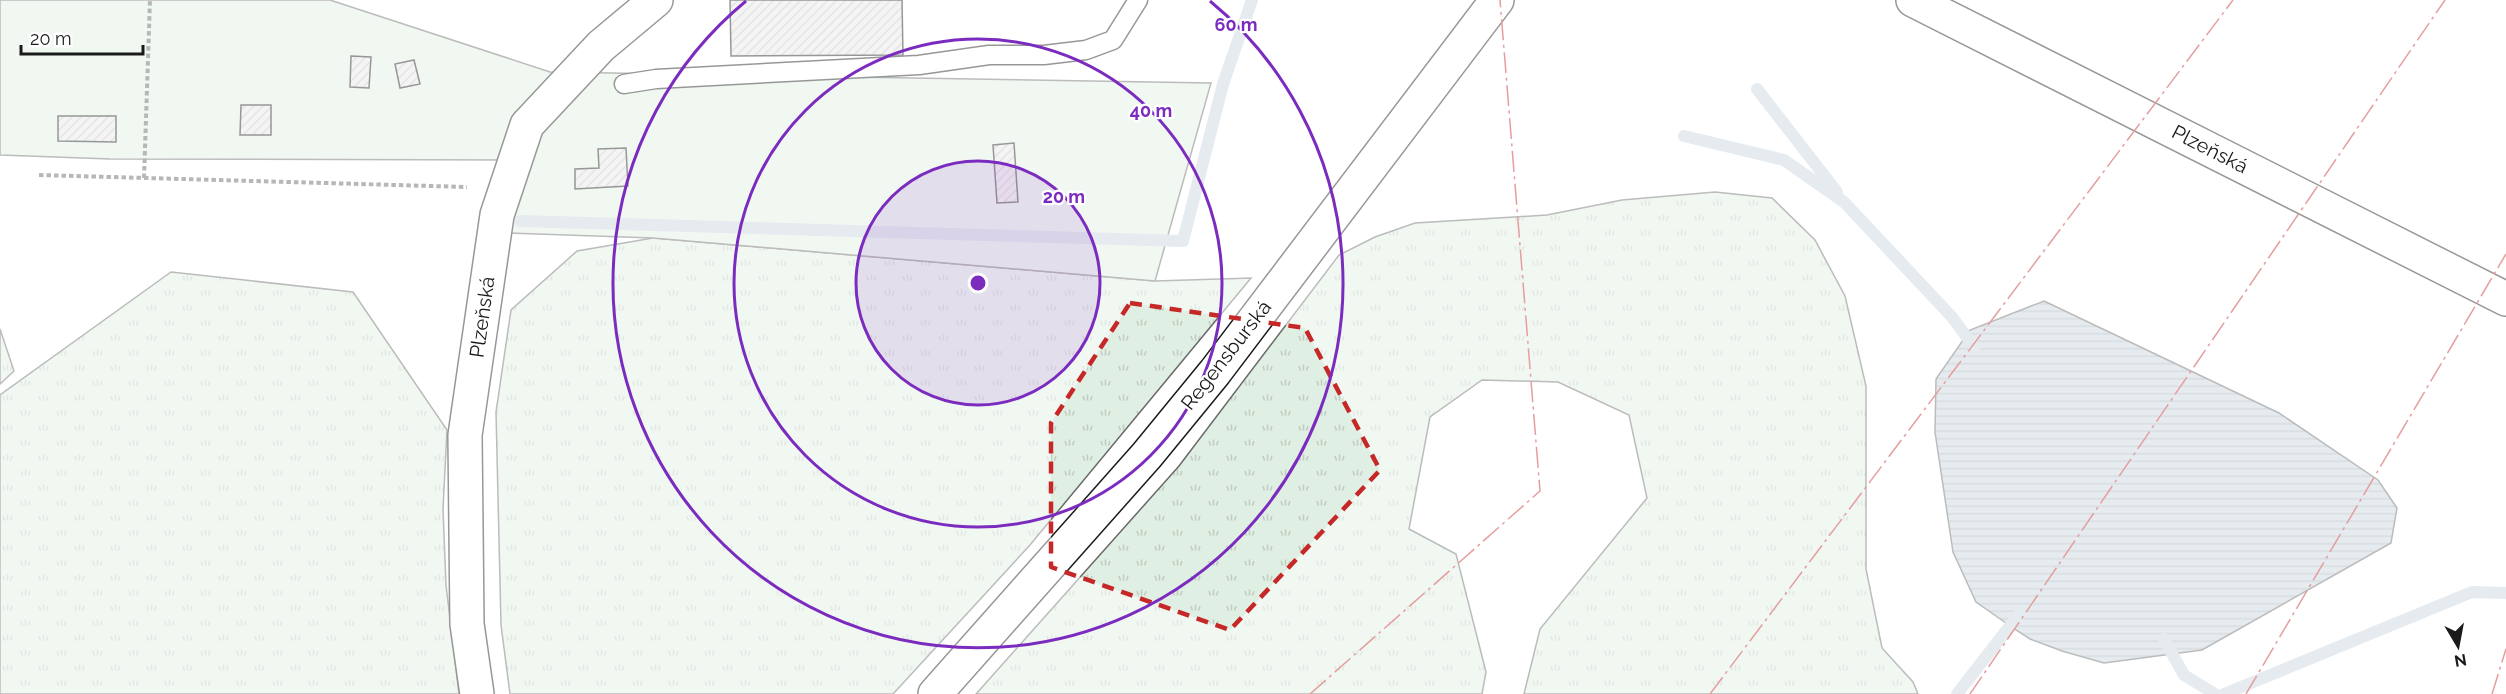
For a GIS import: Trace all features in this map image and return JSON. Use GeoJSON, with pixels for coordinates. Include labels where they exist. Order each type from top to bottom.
{"type":"FeatureCollection","features":[{"type":"Feature","properties":{"kind":"street","name":"Plzeňská"},"geometry":{"type":"LineString","coordinates":[[477,694],[467,624],[465,435],[497,215],[526,124],[601,46],[656,0]]}},
{"type":"Feature","properties":{"kind":"street","name":"Regensburská"},"geometry":{"type":"LineString","coordinates":[[936,694],[1068,546],[1200,390],[1497,0]]}},
{"type":"Feature","properties":{"kind":"street","name":"Plzeňská"},"geometry":{"type":"LineString","coordinates":[[1913,0],[2506,299]]}},
{"type":"Feature","properties":{"kind":"lane"},"geometry":{"type":"LineString","coordinates":[[624,84],[656,79],[919,65],[989,55],[1044,55],[1086,50],[1113,40],[1138,0]]}},
{"type":"Feature","properties":{"kind":"path"},"geometry":{"type":"LineString","coordinates":[[144,178],[150,0]]}},
{"type":"Feature","properties":{"kind":"path"},"geometry":{"type":"LineString","coordinates":[[39,175],[506,187]]}},
{"type":"Feature","properties":{"kind":"highlighted area"},"geometry":{"type":"Polygon","coordinates":[[[1130,303],[1305,328],[1380,470],[1230,630],[1051,567],[1051,423],[1130,303]]]}},
{"type":"Feature","properties":{"kind":"green space"},"geometry":{"type":"Polygon","coordinates":[[[0,0],[330,0],[550,72],[1211,83],[1155,281],[653,238],[505,233],[530,160],[110,159],[0,155],[0,0]]]}},
{"type":"Feature","properties":{"kind":"green space"},"geometry":{"type":"Polygon","coordinates":[[[1715,192],[1772,198],[1815,240],[1845,296],[1866,386],[1866,569],[1882,648],[1913,682],[1918,694],[1524,694],[1540,629],[1647,498],[1629,415],[1558,382],[1482,380],[1430,417],[1409,529],[1456,554],[1486,672],[1482,694],[976,694],[1179,466],[1339,255],[1375,237],[1415,223],[1547,215],[1622,200],[1715,192]]]}},
{"type":"Feature","properties":{"kind":"green space"},"geometry":{"type":"Polygon","coordinates":[[[653,238],[1155,281],[1251,278],[1030,545],[893,694],[510,694],[501,625],[496,412],[511,310],[577,251],[653,238]]]}},
{"type":"Feature","properties":{"kind":"green space"},"geometry":{"type":"Polygon","coordinates":[[[171,272],[353,292],[447,430],[443,509],[446,585],[459,694],[0,694],[0,395],[171,272]]]}},
{"type":"Feature","properties":{"kind":"green space"},"geometry":{"type":"Polygon","coordinates":[[[0,329],[14,371],[0,384],[0,329]]]}},
{"type":"Feature","properties":{"kind":"shaded area"},"geometry":{"type":"Polygon","coordinates":[[[2044,301],[2279,413],[2378,480],[2397,508],[2391,543],[2202,650],[2104,663],[2030,639],[2016,630],[1976,602],[1953,552],[1935,432],[1936,379],[1970,330],[2044,301]]]}},
{"type":"Feature","properties":{"kind":"building"},"geometry":{"type":"Polygon","coordinates":[[[730,0],[902,0],[903,55],[731,56],[730,0]]]}},
{"type":"Feature","properties":{"kind":"building"},"geometry":{"type":"Polygon","coordinates":[[[351,56],[371,57],[369,88],[350,87],[351,56]]]}},
{"type":"Feature","properties":{"kind":"building"},"geometry":{"type":"Polygon","coordinates":[[[414,60],[420,84],[400,88],[395,64],[414,60]]]}},
{"type":"Feature","properties":{"kind":"building"},"geometry":{"type":"Polygon","coordinates":[[[241,105],[271,105],[271,135],[240,135],[241,105]]]}},
{"type":"Feature","properties":{"kind":"building"},"geometry":{"type":"Polygon","coordinates":[[[58,116],[116,116],[116,142],[58,141],[58,116]]]}},
{"type":"Feature","properties":{"kind":"building"},"geometry":{"type":"Polygon","coordinates":[[[1014,143],[1018,202],[997,203],[993,145],[1014,143]]]}},
{"type":"Feature","properties":{"kind":"building"},"geometry":{"type":"Polygon","coordinates":[[[626,148],[628,186],[575,189],[575,169],[599,168],[598,149],[626,148]]]}},
{"type":"Feature","properties":{"kind":"waterway"},"geometry":{"type":"LineString","coordinates":[[520,221],[1183,241],[1223,84],[1252,0]]}},
{"type":"Feature","properties":{"kind":"waterway"},"geometry":{"type":"LineString","coordinates":[[1757,89],[1837,192]]}},
{"type":"Feature","properties":{"kind":"waterway"},"geometry":{"type":"LineString","coordinates":[[1684,136],[1784,160],[1844,202],[1952,317],[1974,347]]}},
{"type":"Feature","properties":{"kind":"waterway"},"geometry":{"type":"LineString","coordinates":[[2224,694],[2472,592],[2506,593]]}},
{"type":"Feature","properties":{"kind":"waterway"},"geometry":{"type":"LineString","coordinates":[[1957,694],[2020,613]]}},
{"type":"Feature","properties":{"kind":"waterway"},"geometry":{"type":"LineString","coordinates":[[2164,639],[2184,675],[2215,694]]}},
{"type":"Feature","properties":{"kind":"power"},"geometry":{"type":"LineString","coordinates":[[1310,694],[1540,491],[1500,0]]}},
{"type":"Feature","properties":{"kind":"power"},"geometry":{"type":"LineString","coordinates":[[1710,694],[2233,0]]}},
{"type":"Feature","properties":{"kind":"power"},"geometry":{"type":"LineString","coordinates":[[1970,694],[2445,0]]}},
{"type":"Feature","properties":{"kind":"power"},"geometry":{"type":"LineString","coordinates":[[2246,694],[2506,254]]}},
{"type":"Feature","properties":{"kind":"power"},"geometry":{"type":"LineString","coordinates":[[2492,694],[2506,649]]}}]}
